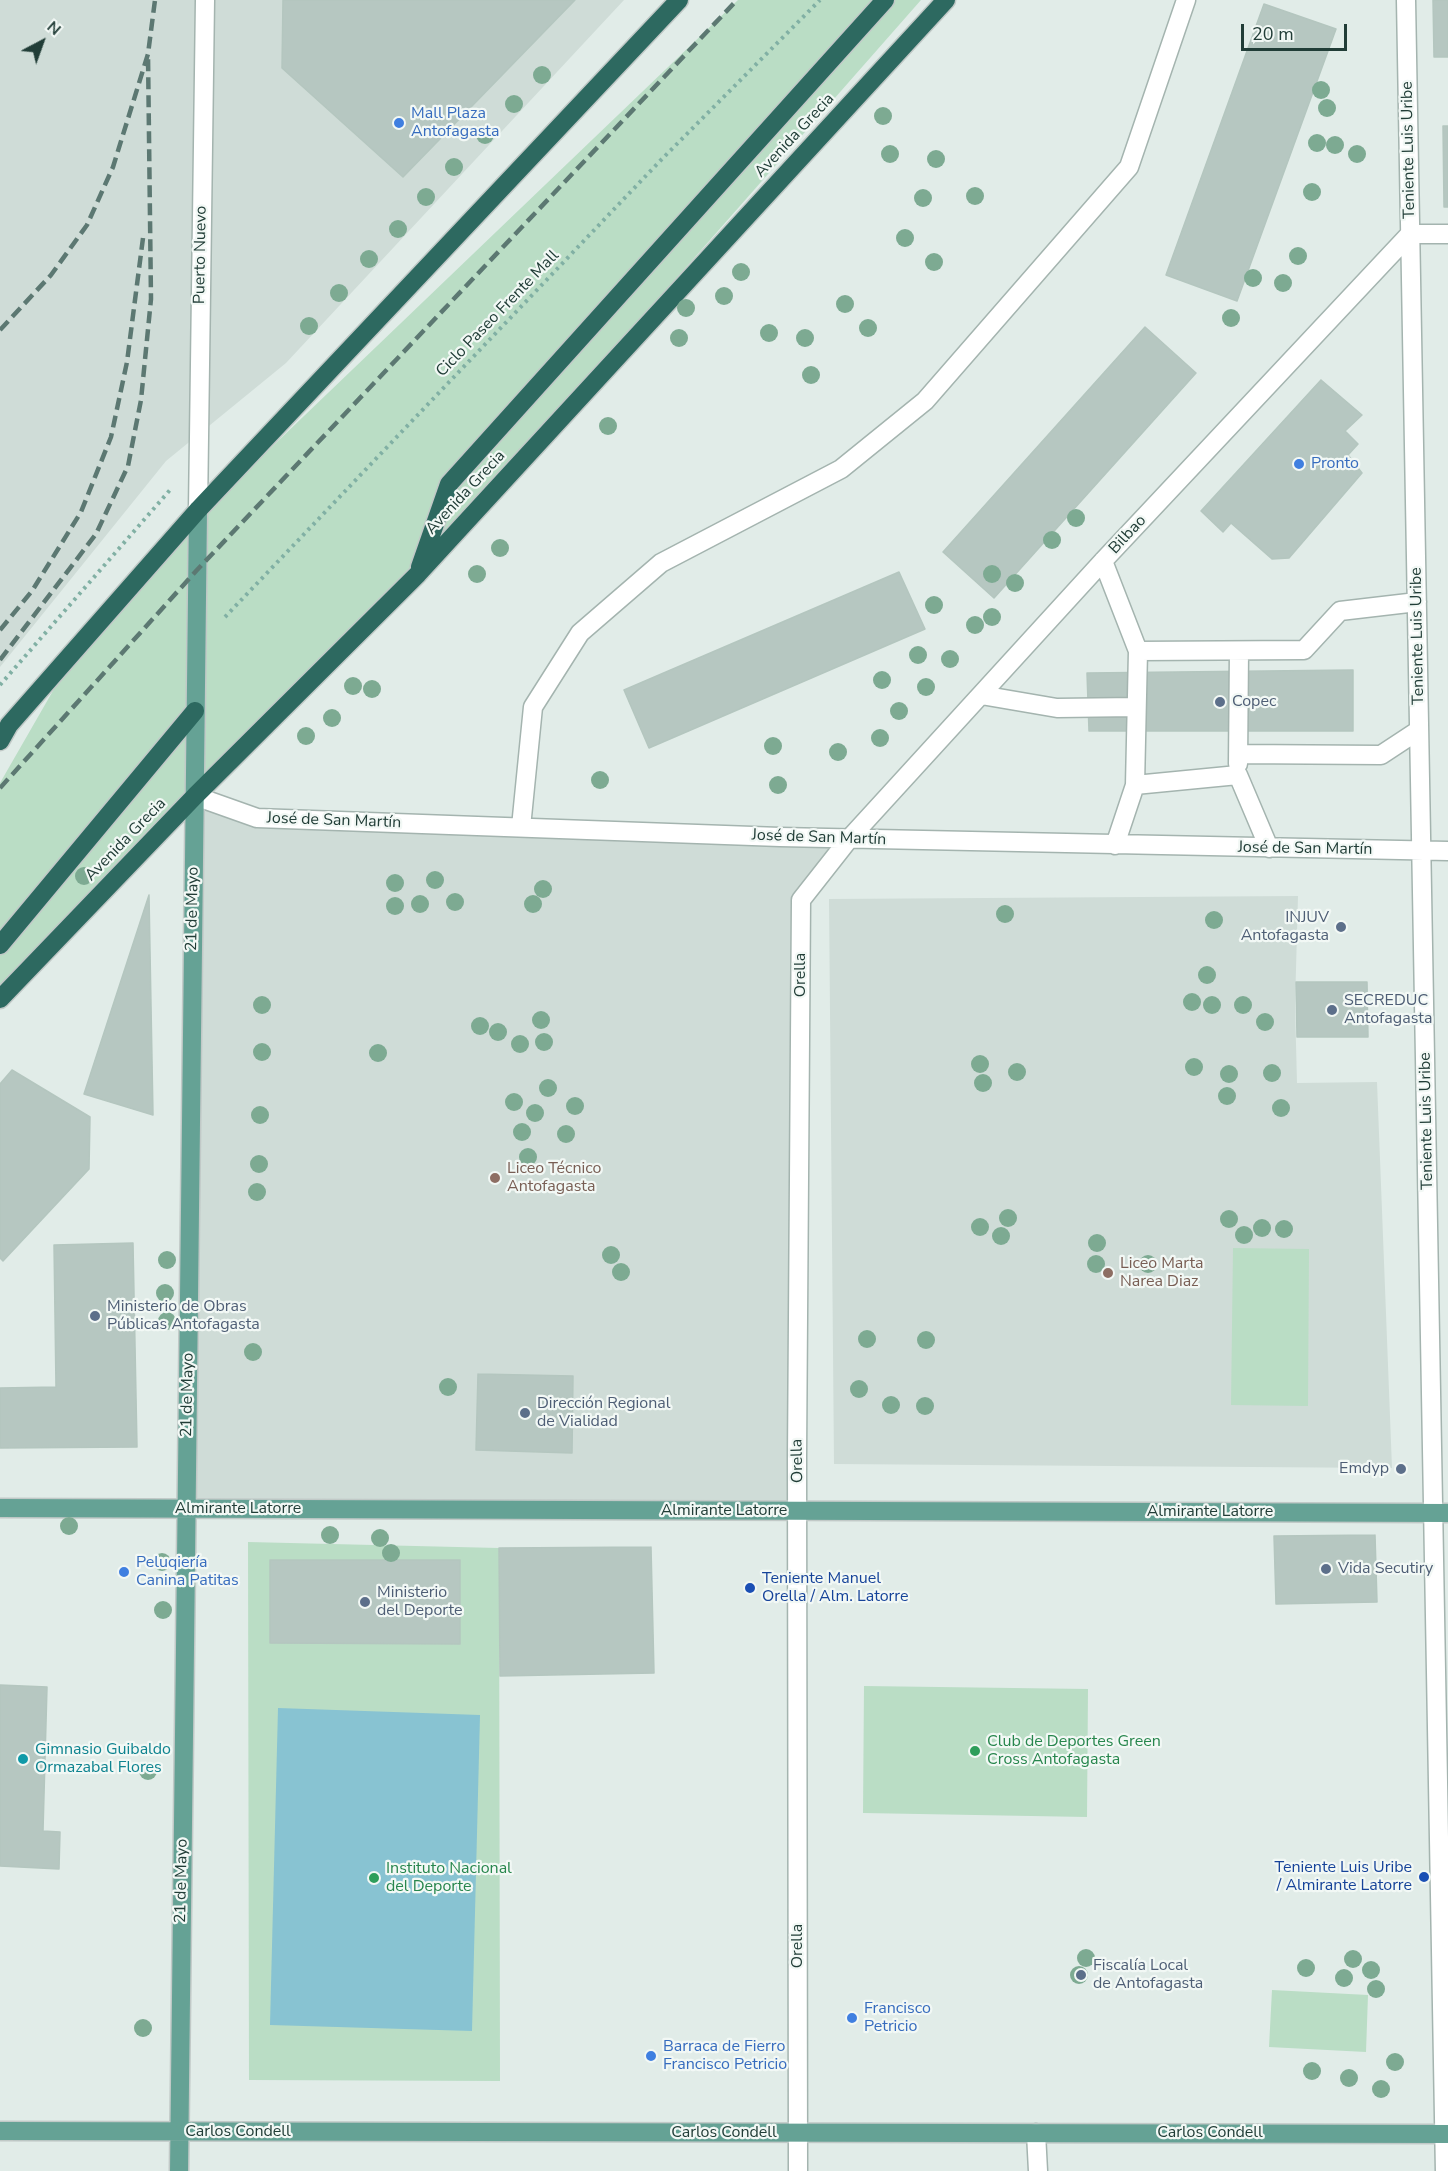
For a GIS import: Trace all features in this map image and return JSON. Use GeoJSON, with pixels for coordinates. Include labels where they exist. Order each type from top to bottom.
{"type":"FeatureCollection","features":[{"type":"Feature","properties":{"kind":"highway"},"geometry":{"type":"LineString","coordinates":[[0,741],[9,725],[198,510],[679,0]]}},
{"type":"Feature","properties":{"kind":"highway"},"geometry":{"type":"LineString","coordinates":[[418,574],[448,484],[885,0]]}},
{"type":"Feature","properties":{"kind":"highway","name":"Avenida Grecia"},"geometry":{"type":"LineString","coordinates":[[0,999],[195,796],[418,574],[946,0]]}},
{"type":"Feature","properties":{"kind":"highway"},"geometry":{"type":"LineString","coordinates":[[0,945],[195,711]]}},
{"type":"Feature","properties":{"kind":"main road","name":"21 de Mayo"},"geometry":{"type":"LineString","coordinates":[[179,2171],[198,510]]}},
{"type":"Feature","properties":{"kind":"main road","name":"Almirante Latorre"},"geometry":{"type":"LineString","coordinates":[[0,1508],[1441,1513]]}},
{"type":"Feature","properties":{"kind":"main road","name":"Carlos Condell"},"geometry":{"type":"LineString","coordinates":[[0,2131],[1446,2134]]}},
{"type":"Feature","properties":{"kind":"street","name":"Puerto Nuevo"},"geometry":{"type":"LineString","coordinates":[[198,510],[205,0]]}},
{"type":"Feature","properties":{"kind":"street"},"geometry":{"type":"LineString","coordinates":[[521,827],[533,707],[580,633],[661,563],[841,469],[925,402],[1129,167],[1186,0]]}},
{"type":"Feature","properties":{"kind":"street","name":"Teniente Luis Uribe"},"geometry":{"type":"LineString","coordinates":[[1406,0],[1419,730],[1441,1513],[1445,2171]]}},
{"type":"Feature","properties":{"kind":"street"},"geometry":{"type":"LineString","coordinates":[[1410,234],[1448,234]]}},
{"type":"Feature","properties":{"kind":"street","name":"Bilbao"},"geometry":{"type":"LineString","coordinates":[[849,839],[1103,561],[1410,234]]}},
{"type":"Feature","properties":{"kind":"street"},"geometry":{"type":"LineString","coordinates":[[1103,561],[1138,651],[1135,785],[1115,844]]}},
{"type":"Feature","properties":{"kind":"street"},"geometry":{"type":"LineString","coordinates":[[1138,651],[1304,650],[1340,611],[1417,602]]}},
{"type":"Feature","properties":{"kind":"street"},"geometry":{"type":"LineString","coordinates":[[1239,651],[1238,775],[1269,848]]}},
{"type":"Feature","properties":{"kind":"street"},"geometry":{"type":"LineString","coordinates":[[981,695],[1057,708],[1136,707]]}},
{"type":"Feature","properties":{"kind":"street"},"geometry":{"type":"LineString","coordinates":[[1238,754],[1381,755],[1419,730]]}},
{"type":"Feature","properties":{"kind":"street"},"geometry":{"type":"LineString","coordinates":[[1135,785],[1238,775]]}},
{"type":"Feature","properties":{"kind":"street","name":"José de San Martín"},"geometry":{"type":"LineString","coordinates":[[195,796],[257,818],[849,839],[1448,852]]}},
{"type":"Feature","properties":{"kind":"street","name":"Orella"},"geometry":{"type":"LineString","coordinates":[[798,2171],[801,900],[849,839]]}},
{"type":"Feature","properties":{"kind":"street"},"geometry":{"type":"LineString","coordinates":[[1036,2133],[1038,2171]]}},
{"type":"Feature","properties":{"kind":"path","name":"Ciclo Paseo Frente Mall"},"geometry":{"type":"LineString","coordinates":[[196,648],[660,161],[820,0]]}},
{"type":"Feature","properties":{"kind":"path"},"geometry":{"type":"LineString","coordinates":[[0,685],[199,458]]}},
{"type":"Feature","properties":{"kind":"shaded area"},"geometry":{"type":"Polygon","coordinates":[[[0,0],[624,0],[286,363],[166,461],[0,667],[0,0]]]}},
{"type":"Feature","properties":{"kind":"shaded area","name":"Liceo Técnico Antofagasta"},"geometry":{"type":"Polygon","coordinates":[[[195,796],[257,818],[849,839],[801,900],[799,1511],[187,1509],[195,796]]]}},
{"type":"Feature","properties":{"kind":"shaded area","name":"Liceo Marta Narea Diaz"},"geometry":{"type":"Polygon","coordinates":[[[1298,896],[1295,1005],[1297,1083],[1377,1082],[1392,1468],[834,1464],[829,899],[1298,896]]]}},
{"type":"Feature","properties":{"kind":"green space"},"geometry":{"type":"Polygon","coordinates":[[[738,0],[921,0],[441,546],[0,999],[0,783],[54,689],[232,485],[738,0]]]}},
{"type":"Feature","properties":{"kind":"green space"},"geometry":{"type":"Polygon","coordinates":[[[1233,1248],[1309,1249],[1308,1406],[1231,1405],[1233,1248]]]}},
{"type":"Feature","properties":{"kind":"green space","name":"Instituto Nacional del Deporte"},"geometry":{"type":"Polygon","coordinates":[[[248,1542],[499,1548],[500,2081],[249,2080],[248,1542]]]}},
{"type":"Feature","properties":{"kind":"green space","name":"Club de Deportes Green Cross Antofagasta"},"geometry":{"type":"Polygon","coordinates":[[[864,1686],[1088,1689],[1087,1817],[863,1813],[864,1686]]]}},
{"type":"Feature","properties":{"kind":"green space"},"geometry":{"type":"Polygon","coordinates":[[[1272,1990],[1368,1995],[1366,2052],[1269,2047],[1272,1990]]]}},
{"type":"Feature","properties":{"kind":"water"},"geometry":{"type":"Polygon","coordinates":[[[278,1708],[480,1715],[472,2031],[270,2025],[278,1708]]]}},
{"type":"Feature","properties":{"kind":"building","name":"Mall Plaza Antofagasta"},"geometry":{"type":"Polygon","coordinates":[[[283,0],[575,0],[403,177],[282,68],[283,0]]]}},
{"type":"Feature","properties":{"kind":"building"},"geometry":{"type":"Polygon","coordinates":[[[1433,0],[1448,0],[1448,57],[1434,57],[1433,0]]]}},
{"type":"Feature","properties":{"kind":"building"},"geometry":{"type":"Polygon","coordinates":[[[1264,4],[1336,29],[1237,301],[1166,275],[1264,4]]]}},
{"type":"Feature","properties":{"kind":"building"},"geometry":{"type":"Polygon","coordinates":[[[1443,126],[1448,126],[1448,207],[1444,207],[1443,126]]]}},
{"type":"Feature","properties":{"kind":"building"},"geometry":{"type":"Polygon","coordinates":[[[1145,327],[1196,373],[994,598],[943,552],[1145,327]]]}},
{"type":"Feature","properties":{"kind":"building","name":"Pronto"},"geometry":{"type":"Polygon","coordinates":[[[1321,380],[1362,415],[1345,431],[1358,444],[1348,455],[1362,473],[1289,558],[1272,559],[1231,523],[1223,532],[1201,511],[1321,380]]]}},
{"type":"Feature","properties":{"kind":"building"},"geometry":{"type":"Polygon","coordinates":[[[899,572],[925,629],[649,748],[624,690],[899,572]]]}},
{"type":"Feature","properties":{"kind":"building","name":"Copec"},"geometry":{"type":"Polygon","coordinates":[[[1353,670],[1353,731],[1089,731],[1087,673],[1353,670]]]}},
{"type":"Feature","properties":{"kind":"building"},"geometry":{"type":"Polygon","coordinates":[[[149,895],[153,1115],[84,1094],[149,895]]]}},
{"type":"Feature","properties":{"kind":"building","name":"SECREDUC Antofagasta"},"geometry":{"type":"Polygon","coordinates":[[[1296,982],[1367,982],[1368,1037],[1297,1037],[1296,982]]]}},
{"type":"Feature","properties":{"kind":"building"},"geometry":{"type":"Polygon","coordinates":[[[12,1070],[90,1117],[89,1169],[3,1261],[0,1258],[0,1084],[12,1070]]]}},
{"type":"Feature","properties":{"kind":"building","name":"Ministerio de Obras Públicas Antofagasta"},"geometry":{"type":"Polygon","coordinates":[[[133,1243],[137,1447],[0,1448],[0,1388],[56,1387],[54,1245],[133,1243]]]}},
{"type":"Feature","properties":{"kind":"building","name":"Dirección Regional de Vialidad"},"geometry":{"type":"Polygon","coordinates":[[[478,1374],[573,1376],[572,1453],[476,1450],[478,1374]]]}},
{"type":"Feature","properties":{"kind":"building","name":"Vida Secutiry"},"geometry":{"type":"Polygon","coordinates":[[[1375,1535],[1377,1602],[1276,1604],[1274,1536],[1375,1535]]]}},
{"type":"Feature","properties":{"kind":"building"},"geometry":{"type":"Polygon","coordinates":[[[651,1547],[654,1673],[500,1676],[499,1548],[651,1547]]]}},
{"type":"Feature","properties":{"kind":"building","name":"Ministerio del Deporte"},"geometry":{"type":"Polygon","coordinates":[[[270,1560],[460,1560],[460,1644],[270,1643],[270,1560]]]}},
{"type":"Feature","properties":{"kind":"building","name":"Gimnasio Guibaldo Ormazabal Flores"},"geometry":{"type":"Polygon","coordinates":[[[0,1685],[47,1687],[43,1831],[60,1832],[59,1869],[0,1866],[0,1685]]]}},
{"type":"Feature","properties":{"kind":"railway"},"geometry":{"type":"LineString","coordinates":[[0,330],[51,275],[87,225],[113,167],[148,54],[155,0]]}},
{"type":"Feature","properties":{"kind":"railway"},"geometry":{"type":"LineString","coordinates":[[0,788],[197,570],[737,0]]}},
{"type":"Feature","properties":{"kind":"railway"},"geometry":{"type":"LineString","coordinates":[[0,660],[96,534],[128,466],[141,400],[151,299],[148,54]]}},
{"type":"Feature","properties":{"kind":"railway"},"geometry":{"type":"LineString","coordinates":[[0,630],[32,591],[81,512],[111,437],[127,362],[143,238]]}},
{"type":"Feature","properties":{"kind":"place","name":"Mall Plaza Antofagasta"},"geometry":{"type":"Point","coordinates":[399,123]}},
{"type":"Feature","properties":{"kind":"place","name":"Pronto"},"geometry":{"type":"Point","coordinates":[1299,464]}},
{"type":"Feature","properties":{"kind":"place","name":"Copec"},"geometry":{"type":"Point","coordinates":[1220,702]}},
{"type":"Feature","properties":{"kind":"place","name":"INJUV Antofagasta"},"geometry":{"type":"Point","coordinates":[1341,927]}},
{"type":"Feature","properties":{"kind":"place","name":"SECREDUC Antofagasta"},"geometry":{"type":"Point","coordinates":[1332,1010]}},
{"type":"Feature","properties":{"kind":"place","name":"Liceo Técnico Antofagasta"},"geometry":{"type":"Point","coordinates":[495,1178]}},
{"type":"Feature","properties":{"kind":"place","name":"Liceo Marta Narea Diaz"},"geometry":{"type":"Point","coordinates":[1108,1273]}},
{"type":"Feature","properties":{"kind":"place","name":"Ministerio de Obras Públicas Antofagasta"},"geometry":{"type":"Point","coordinates":[95,1316]}},
{"type":"Feature","properties":{"kind":"place","name":"Dirección Regional de Vialidad"},"geometry":{"type":"Point","coordinates":[525,1413]}},
{"type":"Feature","properties":{"kind":"place","name":"Emdyp"},"geometry":{"type":"Point","coordinates":[1401,1469]}},
{"type":"Feature","properties":{"kind":"place","name":"Vida Secutiry"},"geometry":{"type":"Point","coordinates":[1326,1569]}},
{"type":"Feature","properties":{"kind":"place","name":"Peluqiería Canina Patitas"},"geometry":{"type":"Point","coordinates":[124,1572]}},
{"type":"Feature","properties":{"kind":"place","name":"Teniente Manuel Orella / Alm. Latorre"},"geometry":{"type":"Point","coordinates":[750,1588]}},
{"type":"Feature","properties":{"kind":"place","name":"Ministerio del Deporte"},"geometry":{"type":"Point","coordinates":[365,1602]}},
{"type":"Feature","properties":{"kind":"place","name":"Club de Deportes Green Cross Antofagasta"},"geometry":{"type":"Point","coordinates":[975,1751]}},
{"type":"Feature","properties":{"kind":"place","name":"Gimnasio Guibaldo Ormazabal Flores"},"geometry":{"type":"Point","coordinates":[23,1759]}},
{"type":"Feature","properties":{"kind":"place","name":"Teniente Luis Uribe / Almirante Latorre"},"geometry":{"type":"Point","coordinates":[1424,1877]}},
{"type":"Feature","properties":{"kind":"place","name":"Instituto Nacional del Deporte"},"geometry":{"type":"Point","coordinates":[374,1878]}},
{"type":"Feature","properties":{"kind":"place","name":"Fiscalía Local de Antofagasta"},"geometry":{"type":"Point","coordinates":[1081,1975]}},
{"type":"Feature","properties":{"kind":"place","name":"Francisco Petricio"},"geometry":{"type":"Point","coordinates":[852,2018]}},
{"type":"Feature","properties":{"kind":"place","name":"Barraca de Fierro Francisco Petricio"},"geometry":{"type":"Point","coordinates":[651,2056]}}]}
